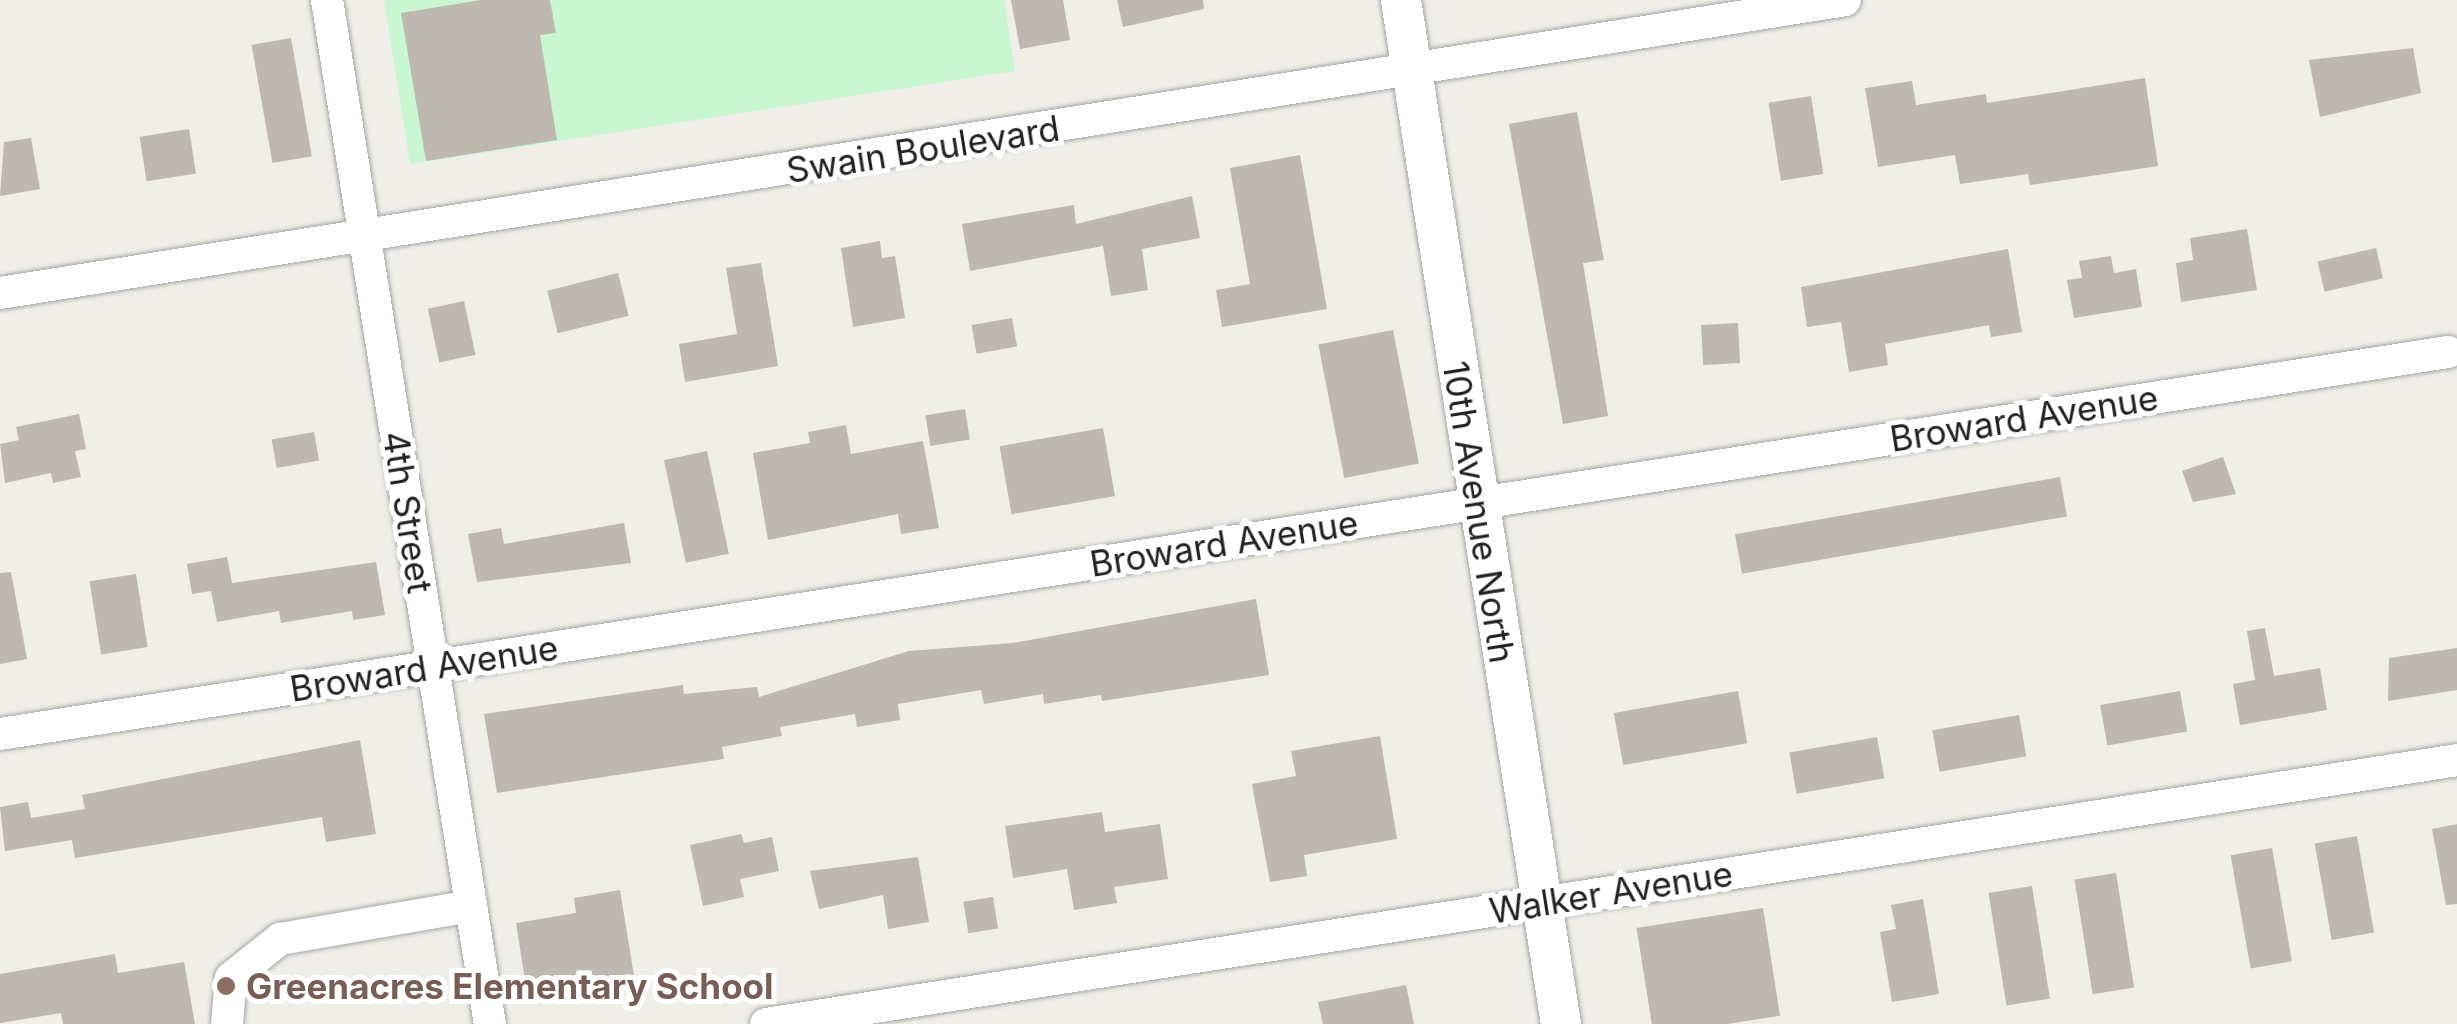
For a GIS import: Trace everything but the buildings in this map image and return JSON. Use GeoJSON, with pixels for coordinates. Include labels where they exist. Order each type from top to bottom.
{"type":"FeatureCollection","features":[{"type":"Feature","properties":{"kind":"street","name":"4th Street"},"geometry":{"type":"LineString","coordinates":[[328,0],[490,1024]]}},
{"type":"Feature","properties":{"kind":"street","name":"10th Avenue North"},"geometry":{"type":"LineString","coordinates":[[1401,0],[1476,504],[1562,1024]]}},
{"type":"Feature","properties":{"kind":"street","name":"Swain Boulevard"},"geometry":{"type":"LineString","coordinates":[[0,293],[1412,72],[1846,0]]}},
{"type":"Feature","properties":{"kind":"street","name":"Broward Avenue"},"geometry":{"type":"LineString","coordinates":[[0,734],[2448,352]]}},
{"type":"Feature","properties":{"kind":"street","name":"Walker Avenue"},"geometry":{"type":"LineString","coordinates":[[766,1024],[2457,760]]}},
{"type":"Feature","properties":{"kind":"street"},"geometry":{"type":"LineString","coordinates":[[227,1024],[230,978],[280,939],[471,906]]}},
{"type":"Feature","properties":{"kind":"green space"},"geometry":{"type":"Polygon","coordinates":[[[384,0],[1004,0],[1015,71],[410,164],[384,0]]]}},
{"type":"Feature","properties":{"kind":"place","name":"Greenacres Elementary School"},"geometry":{"type":"Point","coordinates":[226,986]}}]}
